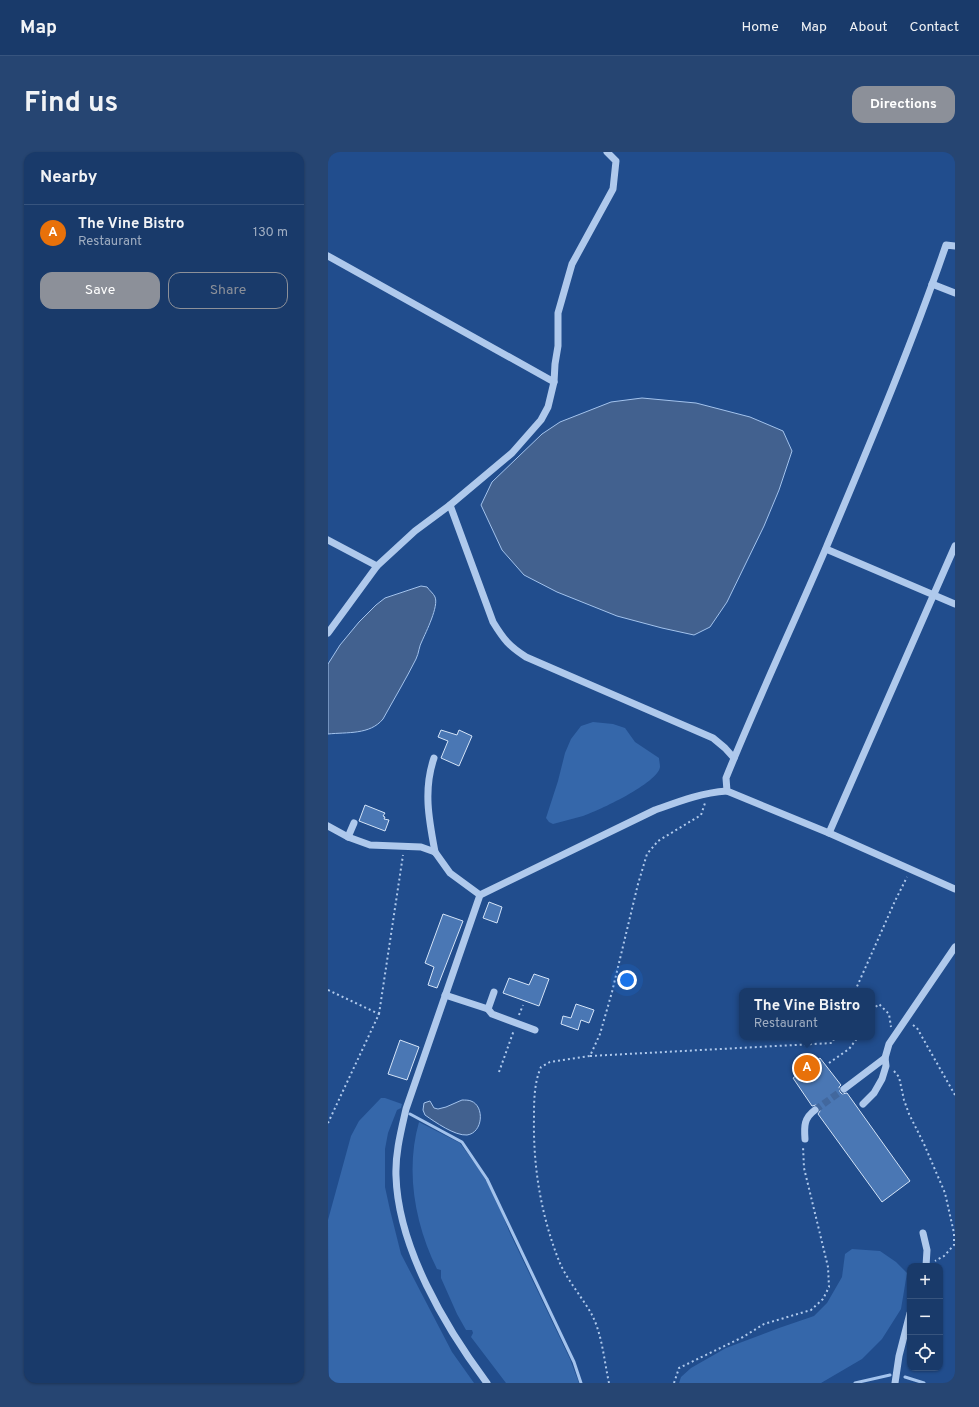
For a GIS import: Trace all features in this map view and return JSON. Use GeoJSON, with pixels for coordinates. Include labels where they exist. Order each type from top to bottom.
{"type":"FeatureCollection","features":[{"type":"Feature","properties":{"kind":"street"},"geometry":{"type":"LineString","coordinates":[[328,633],[377,566],[415,531],[450,505],[512,453],[541,420],[548,407],[554,382],[554,364],[558,346],[558,313],[572,264],[613,189],[616,161],[607,152]]}},
{"type":"Feature","properties":{"kind":"street"},"geometry":{"type":"LineString","coordinates":[[727,791],[726,778],[734,758],[826,548],[932,284],[946,244],[955,246]]}},
{"type":"Feature","properties":{"kind":"street"},"geometry":{"type":"LineString","coordinates":[[328,256],[554,382]]}},
{"type":"Feature","properties":{"kind":"street"},"geometry":{"type":"LineString","coordinates":[[932,284],[955,293]]}},
{"type":"Feature","properties":{"kind":"street"},"geometry":{"type":"LineString","coordinates":[[450,505],[494,622],[503,638],[512,648],[526,657],[713,738],[726,748],[734,758]]}},
{"type":"Feature","properties":{"kind":"street"},"geometry":{"type":"LineString","coordinates":[[328,540],[377,566]]}},
{"type":"Feature","properties":{"kind":"street"},"geometry":{"type":"LineString","coordinates":[[829,833],[955,546]]}},
{"type":"Feature","properties":{"kind":"street"},"geometry":{"type":"LineString","coordinates":[[826,548],[955,604]]}},
{"type":"Feature","properties":{"kind":"street"},"geometry":{"type":"LineString","coordinates":[[434,758],[429,772],[427,794],[430,829],[435,852],[450,873],[480,895]]}},
{"type":"Feature","properties":{"kind":"street"},"geometry":{"type":"LineString","coordinates":[[487,1383],[470,1361],[444,1320],[425,1282],[407,1235],[398,1201],[396,1175],[399,1140],[406,1109],[480,895],[655,810],[708,792],[727,791],[829,833],[955,889]]}},
{"type":"Feature","properties":{"kind":"street"},"geometry":{"type":"LineString","coordinates":[[348,837],[354,823]]}},
{"type":"Feature","properties":{"kind":"street"},"geometry":{"type":"LineString","coordinates":[[328,826],[348,837],[370,845],[421,848],[435,852]]}},
{"type":"Feature","properties":{"kind":"street"},"geometry":{"type":"LineString","coordinates":[[863,1104],[874,1093],[882,1080],[886,1066],[885,1058],[889,1044],[955,947]]}},
{"type":"Feature","properties":{"kind":"street"},"geometry":{"type":"LineString","coordinates":[[488,1009],[494,992]]}},
{"type":"Feature","properties":{"kind":"street"},"geometry":{"type":"LineString","coordinates":[[445,995],[488,1009],[492,1014],[535,1030]]}},
{"type":"Feature","properties":{"kind":"street"},"geometry":{"type":"LineString","coordinates":[[844,1089],[885,1058]]}},
{"type":"Feature","properties":{"kind":"street"},"geometry":{"type":"LineString","coordinates":[[805,1138],[804,1124],[809,1114],[816,1110]]}},
{"type":"Feature","properties":{"kind":"street"},"geometry":{"type":"LineString","coordinates":[[923,1233],[927,1250],[926,1263]]}},
{"type":"Feature","properties":{"kind":"street"},"geometry":{"type":"LineString","coordinates":[[895,1383],[899,1356],[907,1324]]}},
{"type":"Feature","properties":{"kind":"path"},"geometry":{"type":"LineString","coordinates":[[590,1056],[600,1034],[612,992],[638,884],[648,854],[658,841],[701,815],[708,792]]}},
{"type":"Feature","properties":{"kind":"path"},"geometry":{"type":"LineString","coordinates":[[328,1123],[379,1014],[404,848]]}},
{"type":"Feature","properties":{"kind":"path"},"geometry":{"type":"LineString","coordinates":[[856,988],[895,901],[911,870]]}},
{"type":"Feature","properties":{"kind":"path"},"geometry":{"type":"LineString","coordinates":[[328,990],[379,1014]]}},
{"type":"Feature","properties":{"kind":"path"},"geometry":{"type":"LineString","coordinates":[[875,1007],[879,1004],[889,1014],[892,1031]]}},
{"type":"Feature","properties":{"kind":"path"},"geometry":{"type":"LineString","coordinates":[[518,1020],[523,1005]]}},
{"type":"Feature","properties":{"kind":"path"},"geometry":{"type":"LineString","coordinates":[[905,1020],[917,1028],[955,1095]]}},
{"type":"Feature","properties":{"kind":"path"},"geometry":{"type":"LineString","coordinates":[[499,1072],[515,1028]]}},
{"type":"Feature","properties":{"kind":"path"},"geometry":{"type":"LineString","coordinates":[[609,1383],[599,1336],[591,1314],[559,1262],[542,1206],[533,1143],[534,1104],[537,1077],[540,1067],[550,1062],[590,1056],[832,1043],[834,1040]]}},
{"type":"Feature","properties":{"kind":"path"},"geometry":{"type":"LineString","coordinates":[[829,1063],[849,1049],[856,1040]]}},
{"type":"Feature","properties":{"kind":"path"},"geometry":{"type":"LineString","coordinates":[[886,1066],[900,1077],[904,1100],[909,1114],[924,1144],[945,1193],[954,1233],[955,1244],[944,1256],[930,1263]]}},
{"type":"Feature","properties":{"kind":"path"},"geometry":{"type":"LineString","coordinates":[[674,1383],[679,1368],[743,1337],[764,1324],[811,1310],[823,1299],[829,1287],[828,1267],[804,1168],[802,1149],[805,1138]]}},
{"type":"Feature","properties":{"kind":"shaded area"},"geometry":{"type":"Polygon","coordinates":[[[642,398],[696,403],[750,417],[783,431],[792,451],[779,490],[764,526],[727,602],[710,627],[694,635],[617,616],[557,592],[524,575],[502,550],[481,505],[492,482],[542,434],[560,422],[611,402],[642,398]]]}},
{"type":"Feature","properties":{"kind":"shaded area"},"geometry":{"type":"Polygon","coordinates":[[[421,586],[427,587],[434,596],[436,601],[434,613],[416,659],[383,719],[372,728],[358,732],[328,734],[328,664],[340,645],[359,622],[376,605],[385,598],[421,586]]]}},
{"type":"Feature","properties":{"kind":"shaded area"},"geometry":{"type":"Polygon","coordinates":[[[593,722],[613,724],[625,728],[635,742],[659,758],[660,767],[657,773],[649,781],[613,803],[583,816],[553,824],[546,818],[565,753],[571,739],[581,726],[593,722]]]}},
{"type":"Feature","properties":{"kind":"shaded area"},"geometry":{"type":"Polygon","coordinates":[[[381,1098],[402,1104],[401,1108],[397,1110],[388,1133],[385,1149],[385,1187],[401,1254],[452,1352],[474,1383],[329,1383],[328,1220],[351,1136],[359,1121],[381,1098]]]}},
{"type":"Feature","properties":{"kind":"shaded area"},"geometry":{"type":"Polygon","coordinates":[[[462,1100],[470,1101],[476,1104],[480,1113],[479,1125],[476,1130],[467,1135],[462,1135],[445,1128],[425,1115],[423,1110],[424,1103],[430,1101],[434,1108],[438,1109],[462,1100]]]}},
{"type":"Feature","properties":{"kind":"shaded area"},"geometry":{"type":"Polygon","coordinates":[[[419,1122],[460,1143],[481,1172],[496,1198],[509,1231],[570,1359],[579,1383],[506,1383],[471,1337],[473,1333],[472,1330],[466,1330],[441,1278],[441,1270],[437,1269],[429,1252],[418,1216],[414,1197],[413,1159],[419,1122]]]}},
{"type":"Feature","properties":{"kind":"shaded area"},"geometry":{"type":"Polygon","coordinates":[[[852,1249],[880,1251],[896,1262],[907,1273],[901,1309],[882,1339],[862,1359],[821,1383],[679,1383],[681,1377],[691,1368],[726,1348],[814,1316],[827,1303],[842,1277],[845,1254],[852,1249]]]}},
{"type":"Feature","properties":{"kind":"building"},"geometry":{"type":"Polygon","coordinates":[[[441,730],[457,735],[459,730],[472,736],[459,766],[441,758],[448,741],[438,737],[441,730]]]}},
{"type":"Feature","properties":{"kind":"building"},"geometry":{"type":"Polygon","coordinates":[[[365,805],[385,813],[383,816],[385,817],[384,819],[389,820],[385,831],[359,821],[365,805]]]}},
{"type":"Feature","properties":{"kind":"building"},"geometry":{"type":"Polygon","coordinates":[[[489,902],[502,907],[497,923],[483,918],[489,902]]]}},
{"type":"Feature","properties":{"kind":"building"},"geometry":{"type":"Polygon","coordinates":[[[443,914],[463,921],[437,988],[428,985],[434,967],[425,963],[443,914]]]}},
{"type":"Feature","properties":{"kind":"building"},"geometry":{"type":"Polygon","coordinates":[[[534,974],[549,979],[539,1006],[503,993],[509,978],[529,985],[534,974]]]}},
{"type":"Feature","properties":{"kind":"building"},"geometry":{"type":"Polygon","coordinates":[[[576,1004],[594,1010],[589,1023],[581,1020],[578,1030],[561,1024],[563,1016],[571,1018],[576,1004]]]}},
{"type":"Feature","properties":{"kind":"building"},"geometry":{"type":"Polygon","coordinates":[[[400,1040],[419,1047],[407,1080],[388,1074],[400,1040]]]}},
{"type":"Feature","properties":{"kind":"building"},"geometry":{"type":"Polygon","coordinates":[[[820,1058],[841,1085],[839,1087],[840,1092],[842,1094],[847,1093],[910,1181],[882,1202],[818,1114],[820,1111],[819,1107],[816,1105],[812,1106],[793,1078],[820,1058]]]}},
{"type":"Feature","properties":{"kind":"waterway"},"geometry":{"type":"LineString","coordinates":[[410,1114],[462,1142],[487,1179],[574,1362],[581,1383]]}},
{"type":"Feature","properties":{"kind":"waterway"},"geometry":{"type":"LineString","coordinates":[[855,1383],[890,1375]]}},
{"type":"Feature","properties":{"kind":"waterway"},"geometry":{"type":"LineString","coordinates":[[905,1377],[924,1383]]}},
{"type":"Feature","properties":{"kind":"tunnel"},"geometry":{"type":"LineString","coordinates":[[815,1110],[844,1089]]}},
{"type":"Feature","properties":{"kind":"place","name":"The Vine Bistro"},"geometry":{"type":"Point","coordinates":[807,1068]}}]}
